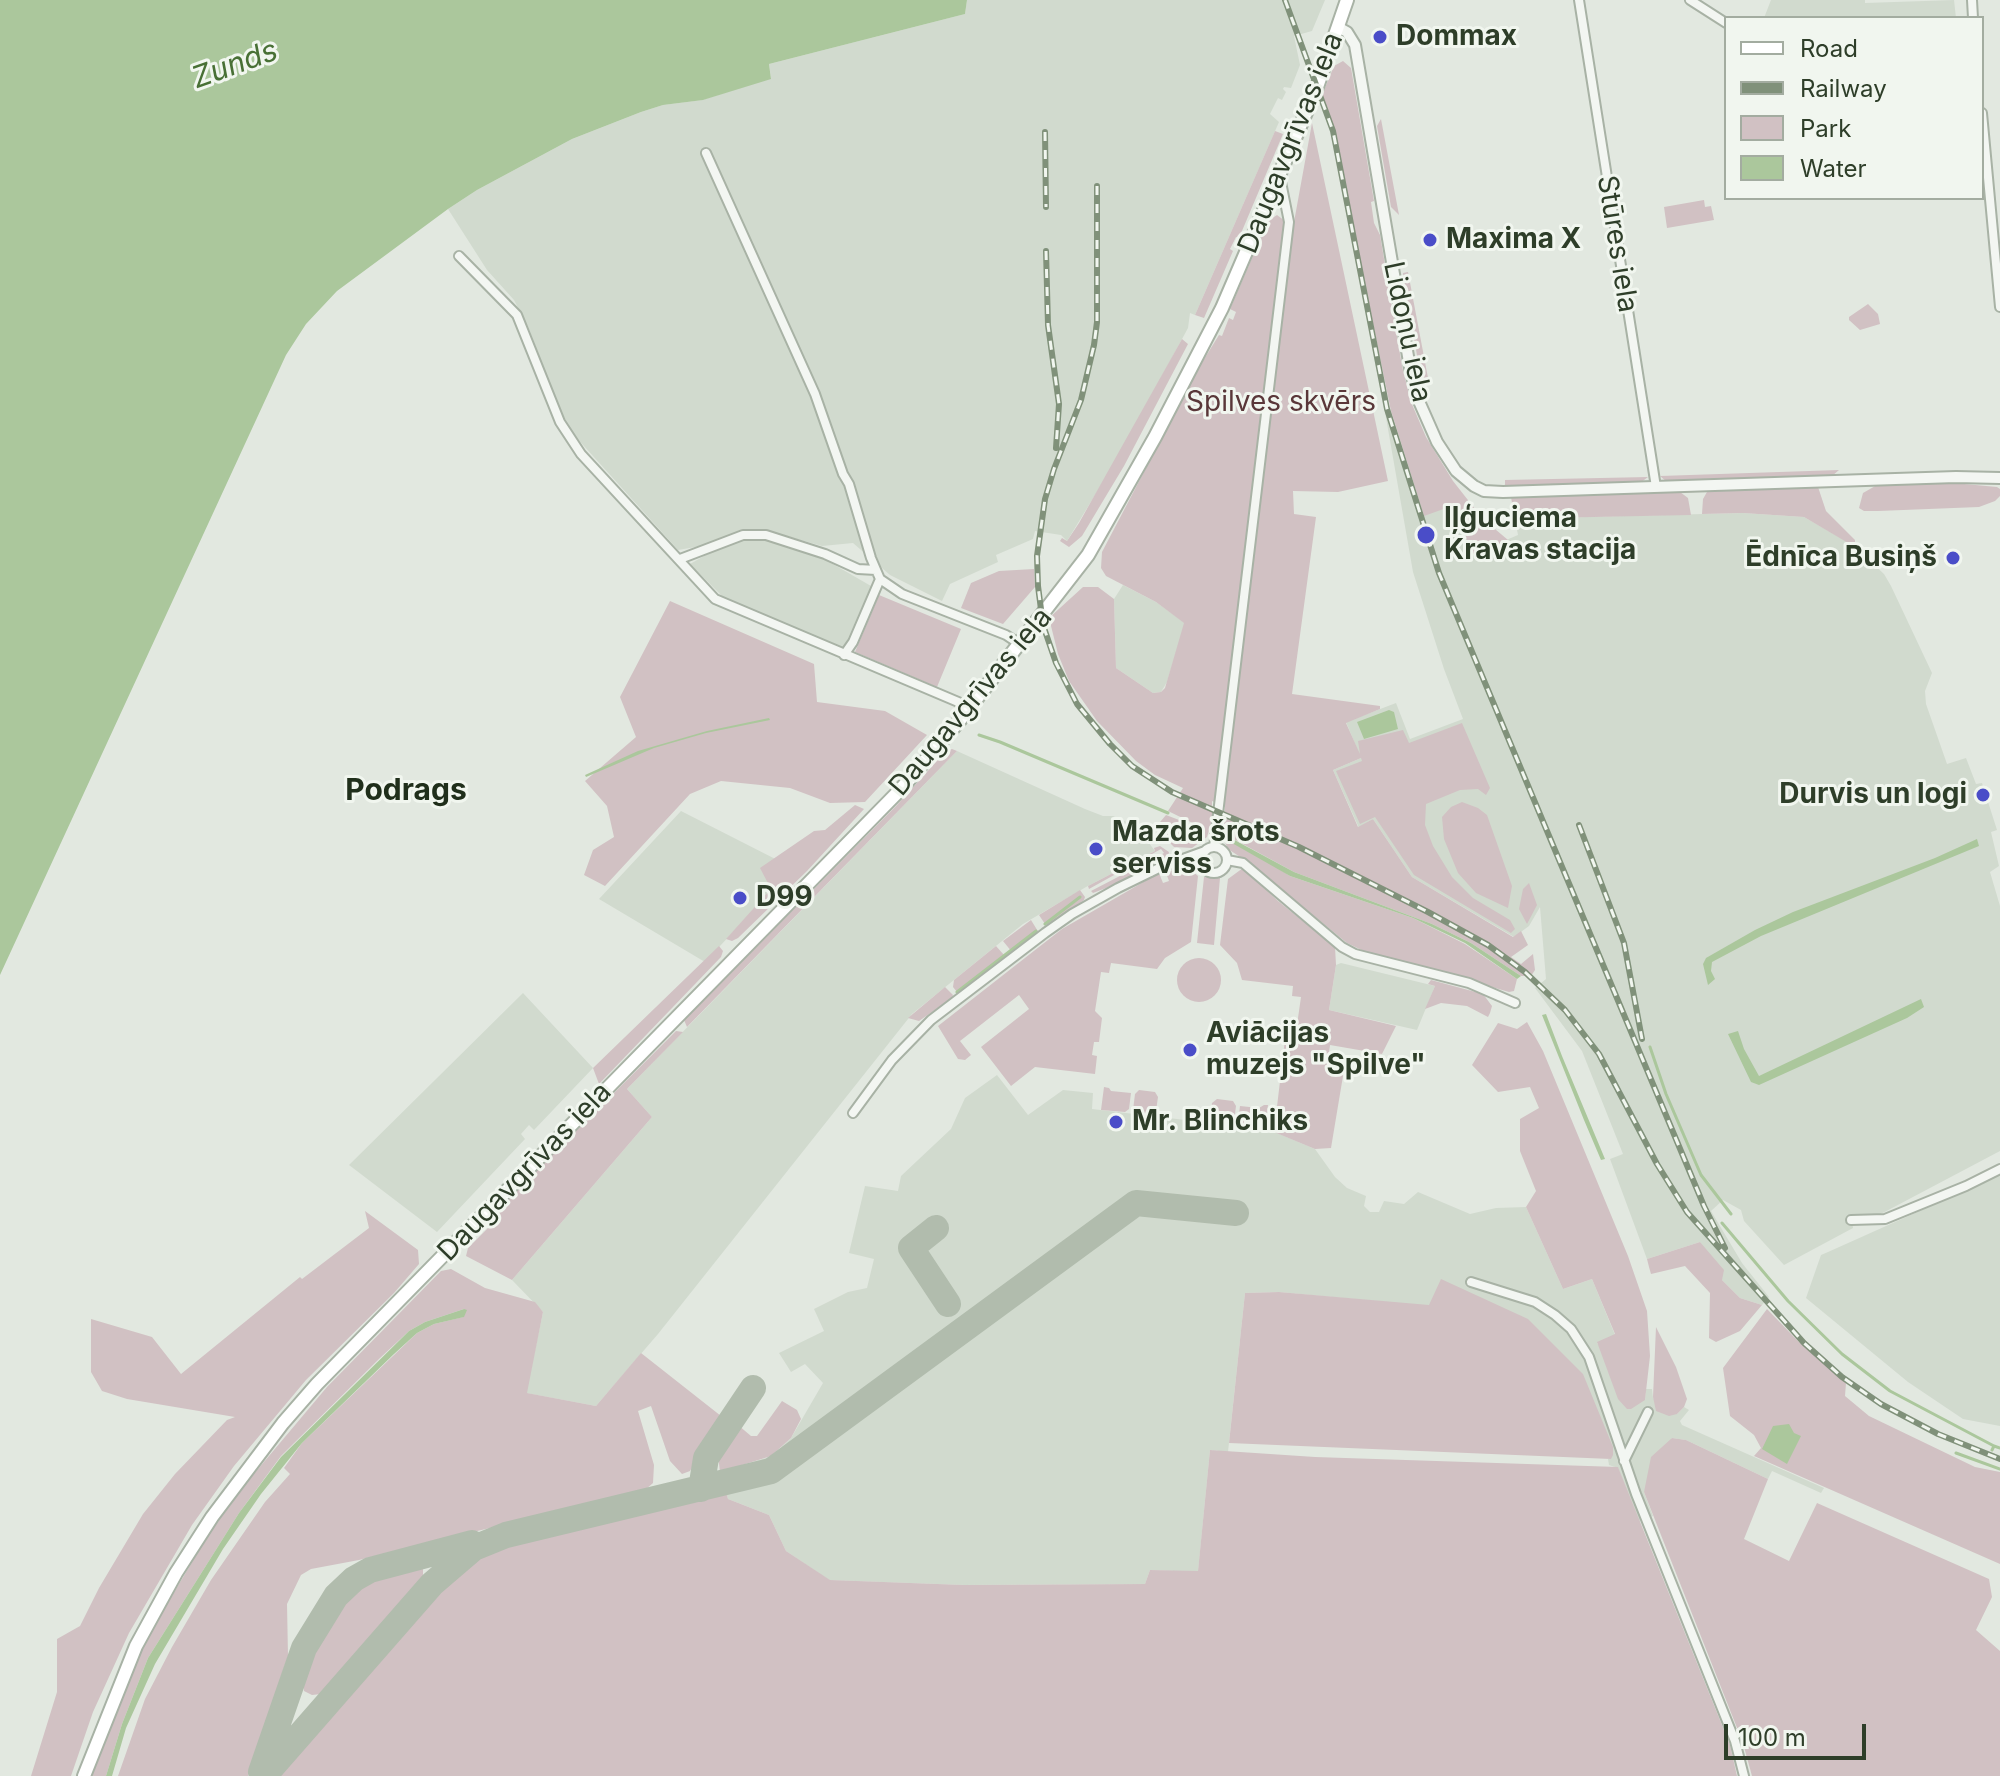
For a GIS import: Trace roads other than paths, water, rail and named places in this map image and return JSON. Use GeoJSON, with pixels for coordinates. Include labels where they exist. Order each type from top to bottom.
{"type":"FeatureCollection","features":[{"type":"Feature","properties":{"kind":"main road","name":"Daugavgrīvas iela"},"geometry":{"type":"LineString","coordinates":[[84,1776],[136,1646],[176,1573],[212,1517],[283,1423],[317,1384],[874,818],[970,707],[1018,643],[1055,601],[1104,530],[1211,333],[1328,60],[1347,0]]}},
{"type":"Feature","properties":{"kind":"street","name":"Stūres iela"},"geometry":{"type":"LineString","coordinates":[[1579,0],[1656,487]]}},
{"type":"Feature","properties":{"kind":"street"},"geometry":{"type":"LineString","coordinates":[[1690,0],[1724,22]]}},
{"type":"Feature","properties":{"kind":"street","name":"Lidoņu iela"},"geometry":{"type":"LineString","coordinates":[[1338,27],[1347,32],[1355,45],[1410,368],[1418,399],[1437,442],[1456,471],[1474,486],[1495,493],[2000,478]]}},
{"type":"Feature","properties":{"kind":"street"},"geometry":{"type":"LineString","coordinates":[[706,153],[815,394],[878,574],[853,642],[844,655]]}},
{"type":"Feature","properties":{"kind":"street"},"geometry":{"type":"LineString","coordinates":[[1984,153],[2000,307]]}},
{"type":"Feature","properties":{"kind":"street"},"geometry":{"type":"LineString","coordinates":[[853,1113],[892,1060],[931,1020],[1072,914],[1161,867],[1209,849],[1223,851],[1227,860],[1222,871],[1210,873],[1201,862],[1209,849],[1289,222],[1280,177]]}},
{"type":"Feature","properties":{"kind":"street"},"geometry":{"type":"LineString","coordinates":[[459,256],[517,315],[549,400],[581,454],[715,599],[970,707]]}},
{"type":"Feature","properties":{"kind":"street"},"geometry":{"type":"LineString","coordinates":[[680,559],[743,535],[766,535],[878,574],[902,594],[1006,635],[1018,643]]}},
{"type":"Feature","properties":{"kind":"street"},"geometry":{"type":"LineString","coordinates":[[1227,860],[1243,863],[1342,947],[1355,954],[1469,983],[1515,1003]]}},
{"type":"Feature","properties":{"kind":"street"},"geometry":{"type":"LineString","coordinates":[[1851,1220],[1885,1219],[2000,1169]]}},
{"type":"Feature","properties":{"kind":"street"},"geometry":{"type":"LineString","coordinates":[[1471,1282],[1535,1302],[1571,1329],[1589,1357],[1624,1461],[1735,1741],[1744,1776]]}},
{"type":"Feature","properties":{"kind":"street"},"geometry":{"type":"LineString","coordinates":[[1624,1461],[1648,1412]]}},
{"type":"Feature","properties":{"kind":"water","name":"Zunds"},"geometry":{"type":"Polygon","coordinates":[[[0,0],[967,0],[965,14],[769,64],[771,79],[703,100],[663,105],[572,139],[477,190],[337,291],[306,324],[286,355],[0,975],[0,0]]]}},
{"type":"Feature","properties":{"kind":"water"},"geometry":{"type":"Polygon","coordinates":[[[1389,710],[1394,712],[1398,729],[1364,739],[1357,722],[1389,710]]]}},
{"type":"Feature","properties":{"kind":"water"},"geometry":{"type":"Polygon","coordinates":[[[769,718],[654,748],[585,775],[638,751],[707,731],[769,718]]]}},
{"type":"Feature","properties":{"kind":"water"},"geometry":{"type":"Polygon","coordinates":[[[1227,836],[1294,872],[1432,924],[1471,943],[1521,976],[1517,979],[1465,943],[1413,918],[1290,876],[1225,839],[1227,836]]]}},
{"type":"Feature","properties":{"kind":"water"},"geometry":{"type":"Polygon","coordinates":[[[1977,839],[1979,846],[1761,936],[1712,962],[1711,971],[1715,979],[1708,985],[1703,964],[1706,958],[1755,930],[1977,839]]]}},
{"type":"Feature","properties":{"kind":"water"},"geometry":{"type":"Polygon","coordinates":[[[1921,999],[1924,1007],[1907,1018],[1759,1085],[1751,1082],[1728,1034],[1738,1031],[1759,1076],[1921,999]]]}},
{"type":"Feature","properties":{"kind":"water"},"geometry":{"type":"Polygon","coordinates":[[[1546,1014],[1605,1159],[1601,1160],[1584,1120],[1542,1015],[1546,1014]]]}},
{"type":"Feature","properties":{"kind":"water"},"geometry":{"type":"Polygon","coordinates":[[[467,1310],[464,1317],[434,1324],[417,1333],[302,1443],[261,1494],[223,1549],[155,1664],[126,1728],[112,1776],[106,1776],[148,1658],[239,1513],[281,1457],[409,1331],[425,1322],[467,1310]]]}},
{"type":"Feature","properties":{"kind":"water"},"geometry":{"type":"Polygon","coordinates":[[[1789,1424],[1794,1433],[1801,1436],[1787,1464],[1762,1449],[1773,1426],[1789,1424]]]}},
{"type":"Feature","properties":{"kind":"waterway"},"geometry":{"type":"LineString","coordinates":[[979,735],[1168,813]]}},
{"type":"Feature","properties":{"kind":"waterway"},"geometry":{"type":"LineString","coordinates":[[1045,924],[1080,897]]}},
{"type":"Feature","properties":{"kind":"waterway"},"geometry":{"type":"LineString","coordinates":[[957,992],[1036,931]]}},
{"type":"Feature","properties":{"kind":"waterway"},"geometry":{"type":"LineString","coordinates":[[1650,1047],[1666,1094],[1701,1175],[1731,1214]]}},
{"type":"Feature","properties":{"kind":"waterway"},"geometry":{"type":"LineString","coordinates":[[1722,1223],[1788,1301],[1842,1354],[1890,1391],[1994,1446]]}},
{"type":"Feature","properties":{"kind":"waterway"},"geometry":{"type":"LineString","coordinates":[[1992,1450],[1994,1446],[2000,1448]]}},
{"type":"Feature","properties":{"kind":"waterway"},"geometry":{"type":"LineString","coordinates":[[1956,1453],[2000,1469]]}},
{"type":"Feature","properties":{"kind":"railway"},"geometry":{"type":"LineString","coordinates":[[1285,0],[1333,131],[1387,409],[1439,573],[1704,1206],[1725,1248]]}},
{"type":"Feature","properties":{"kind":"railway"},"geometry":{"type":"LineString","coordinates":[[1045,132],[1046,207]]}},
{"type":"Feature","properties":{"kind":"railway"},"geometry":{"type":"LineString","coordinates":[[1097,186],[1097,322],[1094,345],[1081,400],[1045,499],[1037,556],[1043,625],[1056,663],[1077,704],[1132,766],[1172,792],[1299,847],[1428,912],[1488,945],[1525,972],[1565,1010],[1599,1054],[1657,1164],[1687,1212],[1804,1343],[1842,1377],[1881,1404],[1938,1434],[2000,1459]]}},
{"type":"Feature","properties":{"kind":"railway"},"geometry":{"type":"LineString","coordinates":[[1046,251],[1048,325],[1059,404],[1056,448]]}},
{"type":"Feature","properties":{"kind":"railway"},"geometry":{"type":"LineString","coordinates":[[1579,825],[1624,943],[1642,1039]]}},
{"type":"Feature","properties":{"kind":"place","name":"Dommax"},"geometry":{"type":"Point","coordinates":[1380,37]}},
{"type":"Feature","properties":{"kind":"place","name":"Maxima X"},"geometry":{"type":"Point","coordinates":[1430,240]}},
{"type":"Feature","properties":{"kind":"place","name":"Iļģuciema Kravas stacija"},"geometry":{"type":"Point","coordinates":[1426,535]}},
{"type":"Feature","properties":{"kind":"place","name":"Ēdnīca Busiņš"},"geometry":{"type":"Point","coordinates":[1953,558]}},
{"type":"Feature","properties":{"kind":"place","name":"Durvis un logi"},"geometry":{"type":"Point","coordinates":[1983,795]}},
{"type":"Feature","properties":{"kind":"place","name":"Mazda šrots serviss"},"geometry":{"type":"Point","coordinates":[1096,849]}},
{"type":"Feature","properties":{"kind":"place","name":"D99"},"geometry":{"type":"Point","coordinates":[740,898]}},
{"type":"Feature","properties":{"kind":"place","name":"Aviācijas muzejs \"Spilve\""},"geometry":{"type":"Point","coordinates":[1190,1050]}},
{"type":"Feature","properties":{"kind":"place","name":"Mr. Blinchiks"},"geometry":{"type":"Point","coordinates":[1116,1122]}},
{"type":"Feature","properties":{"kind":"district","name":"Podrags"},"geometry":{"type":"Point","coordinates":[406,791]}},
{"type":"Feature","properties":{"kind":"park label","name":"Spilves skvērs"},"geometry":{"type":"Point","coordinates":[1281,403]}}]}
